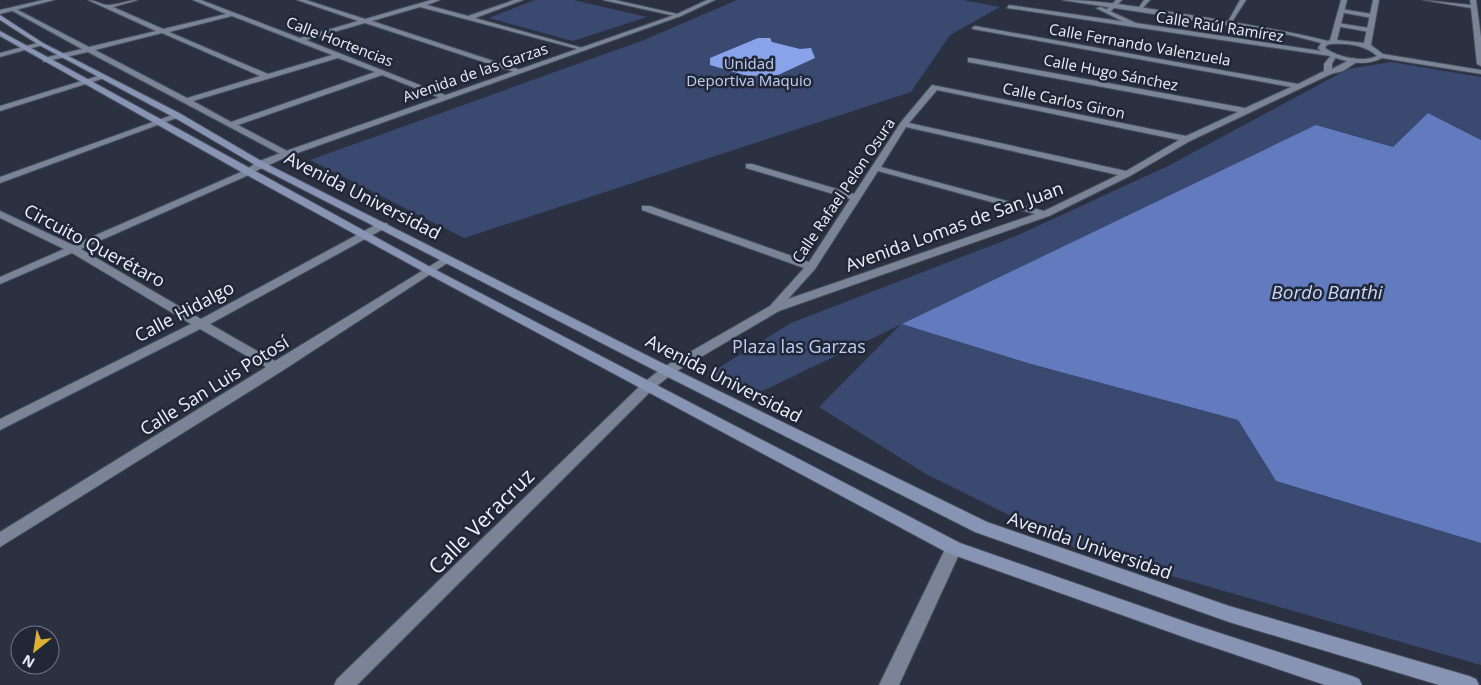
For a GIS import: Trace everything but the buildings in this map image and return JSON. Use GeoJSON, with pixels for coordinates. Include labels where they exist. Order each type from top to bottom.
{"type":"FeatureCollection","features":[{"type":"Feature","properties":{"kind":"main road","name":"Avenida Universidad"},"geometry":{"type":"LineString","coordinates":[[0,17],[41,44],[178,116],[254,168],[430,271],[954,548],[1192,632],[1352,685]]}},
{"type":"Feature","properties":{"kind":"main road","name":"Avenida Universidad"},"geometry":{"type":"LineString","coordinates":[[0,33],[160,123],[254,168],[383,225],[447,260],[981,527],[1230,614],[1469,685]]}},
{"type":"Feature","properties":{"kind":"street"},"geometry":{"type":"LineString","coordinates":[[0,7],[31,0]]}},
{"type":"Feature","properties":{"kind":"street"},"geometry":{"type":"LineString","coordinates":[[0,12],[51,0]]}},
{"type":"Feature","properties":{"kind":"street"},"geometry":{"type":"LineString","coordinates":[[91,0],[268,77]]}},
{"type":"Feature","properties":{"kind":"street"},"geometry":{"type":"LineString","coordinates":[[106,7],[134,0]]}},
{"type":"Feature","properties":{"kind":"street","name":"Calle Hortencias"},"geometry":{"type":"LineString","coordinates":[[196,0],[446,97]]}},
{"type":"Feature","properties":{"kind":"street"},"geometry":{"type":"LineString","coordinates":[[300,0],[520,71]]}},
{"type":"Feature","properties":{"kind":"street"},"geometry":{"type":"LineString","coordinates":[[300,40],[437,0]]}},
{"type":"Feature","properties":{"kind":"street"},"geometry":{"type":"LineString","coordinates":[[468,18],[520,0]]}},
{"type":"Feature","properties":{"kind":"street"},"geometry":{"type":"LineString","coordinates":[[606,0],[679,15]]}},
{"type":"Feature","properties":{"kind":"street","name":"Avenida de las Garzas"},"geometry":{"type":"LineString","coordinates":[[0,281],[286,154],[679,15],[712,0]]}},
{"type":"Feature","properties":{"kind":"street","name":"Calle Raúl Ramírez"},"geometry":{"type":"LineString","coordinates":[[1065,0],[1111,8],[1134,25],[1356,60]]}},
{"type":"Feature","properties":{"kind":"street"},"geometry":{"type":"LineString","coordinates":[[1111,8],[1119,0]]}},
{"type":"Feature","properties":{"kind":"street"},"geometry":{"type":"LineString","coordinates":[[1138,9],[1147,0]]}},
{"type":"Feature","properties":{"kind":"street"},"geometry":{"type":"LineString","coordinates":[[1228,24],[1243,0]]}},
{"type":"Feature","properties":{"kind":"street"},"geometry":{"type":"LineString","coordinates":[[1331,42],[1338,25],[1344,0]]}},
{"type":"Feature","properties":{"kind":"street"},"geometry":{"type":"LineString","coordinates":[[1367,47],[1376,0]]}},
{"type":"Feature","properties":{"kind":"street"},"geometry":{"type":"LineString","coordinates":[[1426,0],[1473,4],[1481,64]]}},
{"type":"Feature","properties":{"kind":"street"},"geometry":{"type":"LineString","coordinates":[[421,5],[583,49]]}},
{"type":"Feature","properties":{"kind":"street"},"geometry":{"type":"LineString","coordinates":[[1009,6],[1134,25]]}},
{"type":"Feature","properties":{"kind":"street"},"geometry":{"type":"LineString","coordinates":[[1111,8],[1138,9],[1305,36],[1367,47],[1375,50],[1381,56],[1481,72]]}},
{"type":"Feature","properties":{"kind":"street"},"geometry":{"type":"LineString","coordinates":[[12,9],[286,154]]}},
{"type":"Feature","properties":{"kind":"street"},"geometry":{"type":"LineString","coordinates":[[1341,11],[1372,16]]}},
{"type":"Feature","properties":{"kind":"street"},"geometry":{"type":"LineString","coordinates":[[46,60],[233,14]]}},
{"type":"Feature","properties":{"kind":"street"},"geometry":{"type":"LineString","coordinates":[[1338,25],[1370,30]]}},
{"type":"Feature","properties":{"kind":"street","name":"Calle Fernando Valenzuela"},"geometry":{"type":"LineString","coordinates":[[975,28],[1300,86]]}},
{"type":"Feature","properties":{"kind":"street"},"geometry":{"type":"LineString","coordinates":[[1328,72],[1328,64],[1332,55],[1321,48],[1321,45],[1331,42]]}},
{"type":"Feature","properties":{"kind":"street"},"geometry":{"type":"LineString","coordinates":[[0,55],[41,44]]}},
{"type":"Feature","properties":{"kind":"street"},"geometry":{"type":"LineString","coordinates":[[186,101],[339,55]]}},
{"type":"Feature","properties":{"kind":"street"},"geometry":{"type":"LineString","coordinates":[[1356,60],[1374,60],[1381,56]]}},
{"type":"Feature","properties":{"kind":"street","name":"Calle Hugo Sánchez"},"geometry":{"type":"LineString","coordinates":[[971,60],[1246,112]]}},
{"type":"Feature","properties":{"kind":"street","name":"Avenida Lomas de San Juan"},"geometry":{"type":"LineString","coordinates":[[647,387],[667,371],[774,308],[1045,214],[1127,174],[1187,139],[1328,72],[1340,70],[1356,60]]}},
{"type":"Feature","properties":{"kind":"street"},"geometry":{"type":"LineString","coordinates":[[230,125],[383,72]]}},
{"type":"Feature","properties":{"kind":"street"},"geometry":{"type":"LineString","coordinates":[[0,109],[104,77]]}},
{"type":"Feature","properties":{"kind":"street","name":"Calle Rafael Pelon Osura"},"geometry":{"type":"LineString","coordinates":[[774,308],[811,267],[904,124],[935,87]]}},
{"type":"Feature","properties":{"kind":"street","name":"Calle Carlos Giron"},"geometry":{"type":"LineString","coordinates":[[935,87],[1187,139]]}},
{"type":"Feature","properties":{"kind":"street"},"geometry":{"type":"LineString","coordinates":[[0,180],[178,116]]}},
{"type":"Feature","properties":{"kind":"street"},"geometry":{"type":"LineString","coordinates":[[904,124],[1127,174]]}},
{"type":"Feature","properties":{"kind":"street"},"geometry":{"type":"LineString","coordinates":[[749,166],[856,198]]}},
{"type":"Feature","properties":{"kind":"street"},"geometry":{"type":"LineString","coordinates":[[876,168],[1045,214]]}},
{"type":"Feature","properties":{"kind":"street"},"geometry":{"type":"LineString","coordinates":[[646,208],[811,267]]}},
{"type":"Feature","properties":{"kind":"street","name":"Circuito Querétaro"},"geometry":{"type":"LineString","coordinates":[[0,214],[72,249],[277,368]]}},
{"type":"Feature","properties":{"kind":"street","name":"Calle Hidalgo"},"geometry":{"type":"LineString","coordinates":[[0,426],[202,323],[383,225]]}},
{"type":"Feature","properties":{"kind":"street","name":"Calle San Luis Potosí"},"geometry":{"type":"LineString","coordinates":[[0,540],[447,260]]}},
{"type":"Feature","properties":{"kind":"street","name":"Calle Veracruz"},"geometry":{"type":"LineString","coordinates":[[344,685],[647,387]]}},
{"type":"Feature","properties":{"kind":"street"},"geometry":{"type":"LineString","coordinates":[[889,685],[954,548]]}},
{"type":"Feature","properties":{"kind":"green space"},"geometry":{"type":"Polygon","coordinates":[[[535,0],[573,0],[647,17],[573,41],[489,18],[535,0]]]}},
{"type":"Feature","properties":{"kind":"green space","name":"Unidad Deportiva Maquio"},"geometry":{"type":"Polygon","coordinates":[[[737,0],[963,0],[1000,7],[950,35],[911,92],[464,238],[310,160],[644,40],[737,0]]]}},
{"type":"Feature","properties":{"kind":"green space","name":"Plaza las Garzas"},"geometry":{"type":"Polygon","coordinates":[[[1391,62],[1481,77],[1481,140],[1428,113],[1393,147],[1316,125],[1031,364],[1238,420],[1276,481],[1481,543],[1481,665],[1078,549],[926,474],[819,407],[900,325],[752,396],[707,375],[791,323],[1016,236],[1168,166],[1348,69],[1391,62]]]}},
{"type":"Feature","properties":{"kind":"water","name":"Bordo Banthi"},"geometry":{"type":"Polygon","coordinates":[[[1428,113],[1481,140],[1481,543],[1276,481],[1238,420],[1031,364],[902,324],[1316,125],[1393,147],[1428,113]]]}}]}
